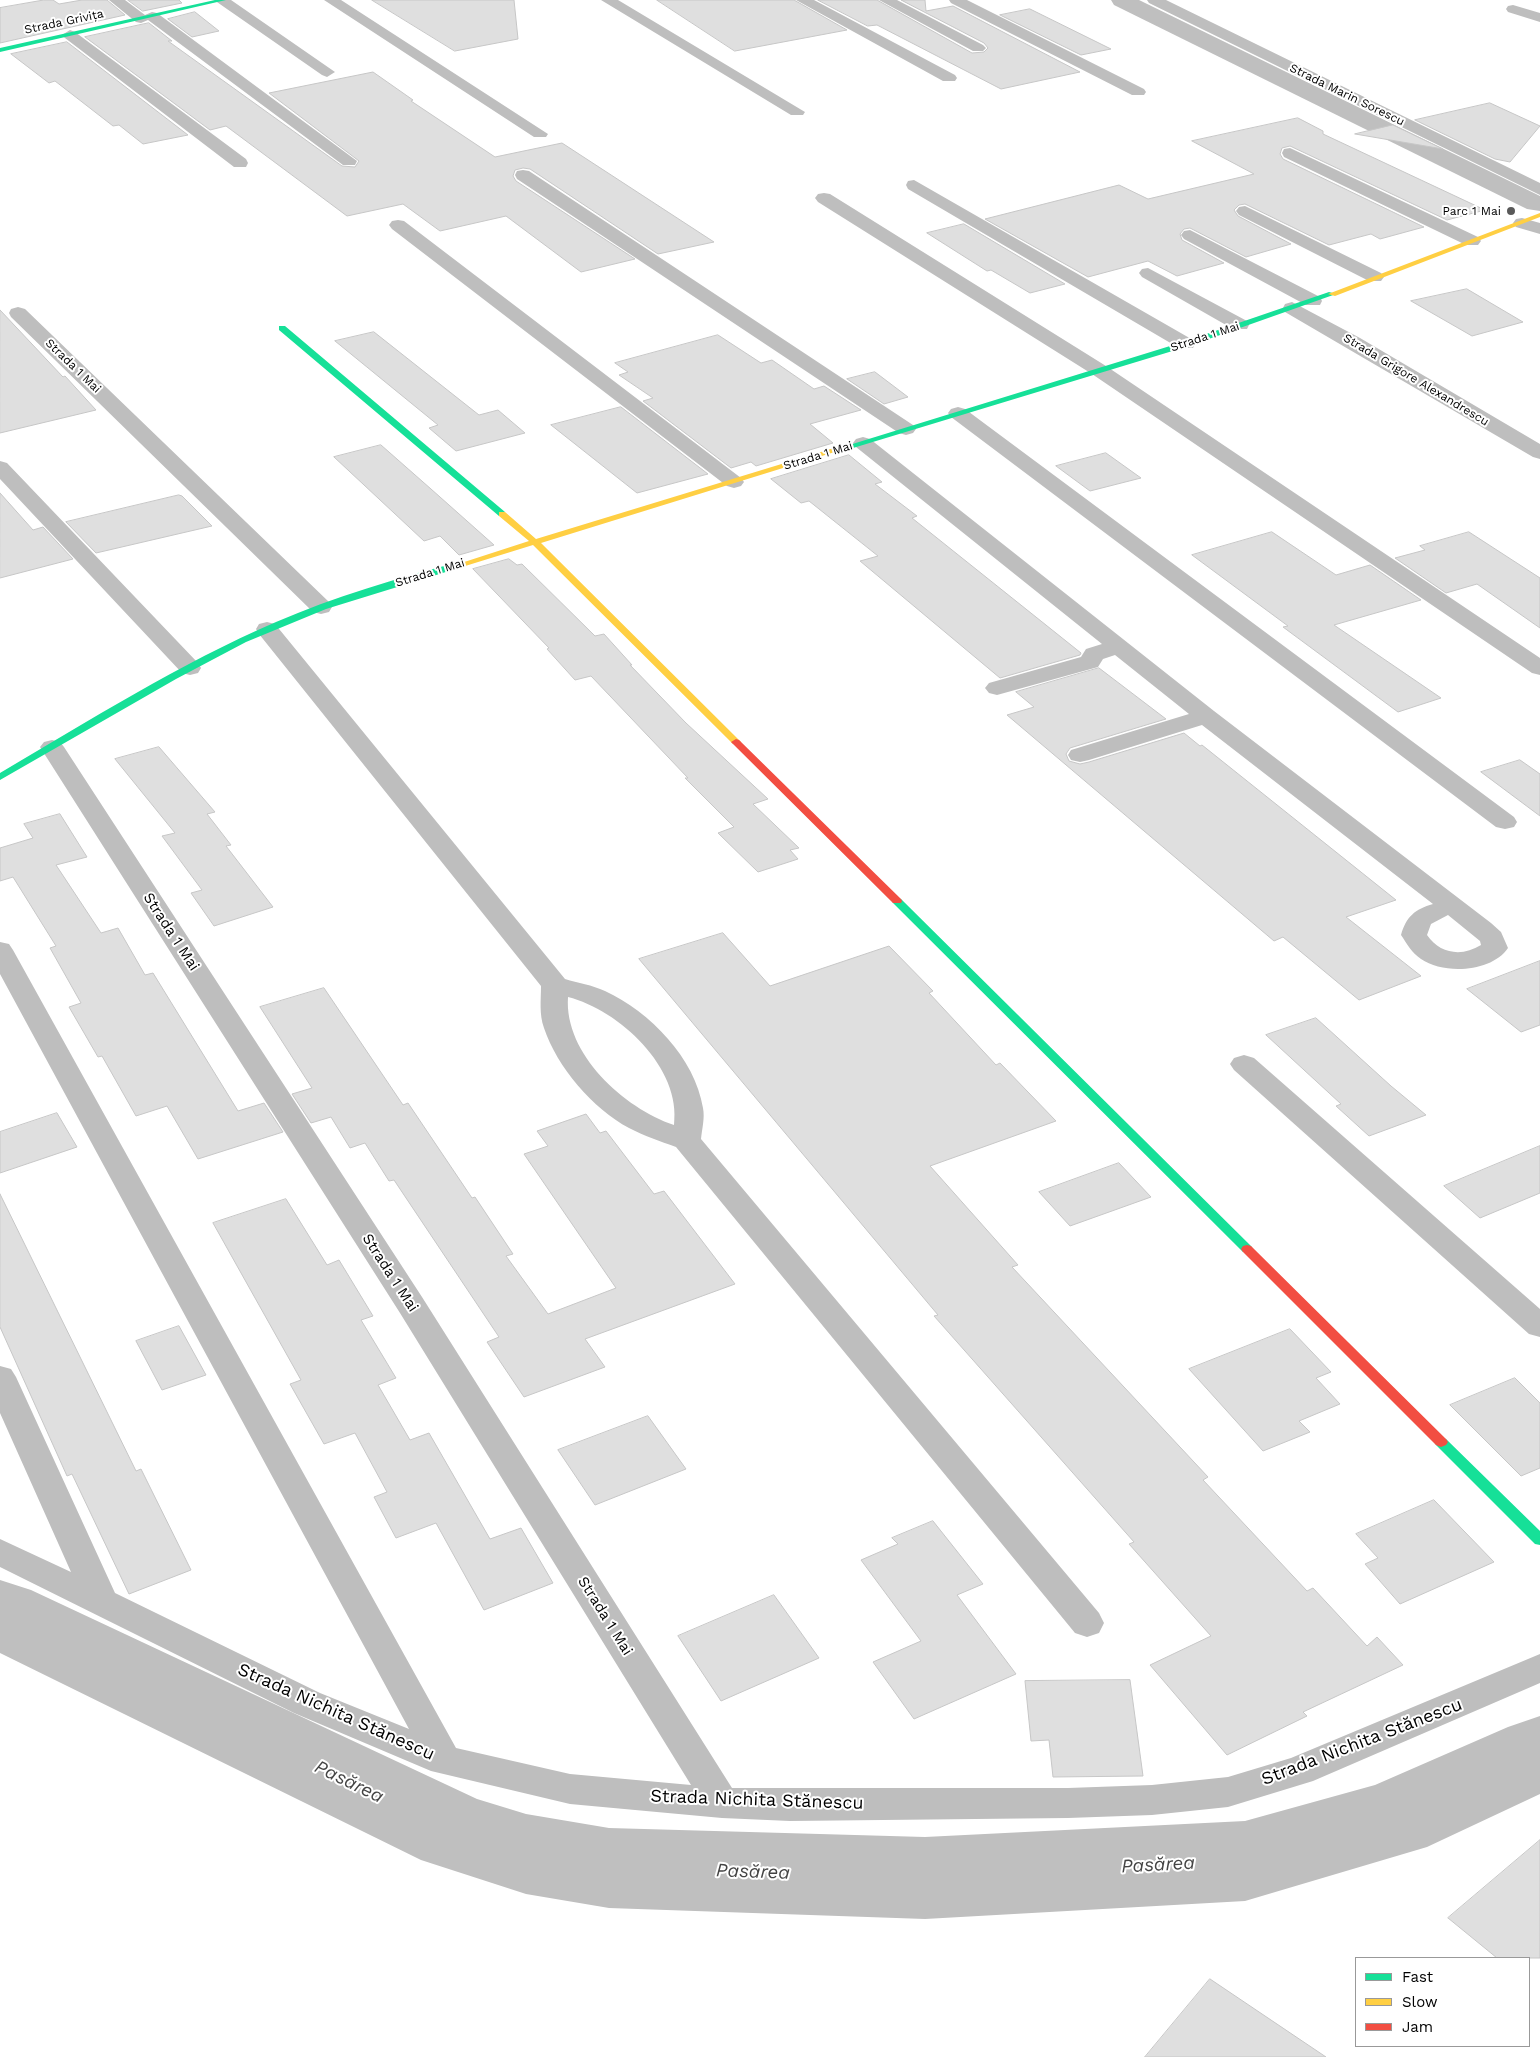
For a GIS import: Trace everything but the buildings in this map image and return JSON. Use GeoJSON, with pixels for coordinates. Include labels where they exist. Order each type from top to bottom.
{"type":"FeatureCollection","features":[{"type":"Feature","properties":{"kind":"street"},"geometry":{"type":"LineString","coordinates":[[116,0],[146,17],[349,161]]}},
{"type":"Feature","properties":{"kind":"street"},"geometry":{"type":"LineString","coordinates":[[222,0],[327,72]]}},
{"type":"Feature","properties":{"kind":"street","name":"Strada Grivița"},"geometry":{"type":"LineString","coordinates":[[0,50],[222,0]]}},
{"type":"Feature","properties":{"kind":"street"},"geometry":{"type":"LineString","coordinates":[[331,0],[540,134]]}},
{"type":"Feature","properties":{"kind":"street"},"geometry":{"type":"LineString","coordinates":[[608,0],[797,112]]}},
{"type":"Feature","properties":{"kind":"street"},"geometry":{"type":"LineString","coordinates":[[802,0],[949,78]]}},
{"type":"Feature","properties":{"kind":"street"},"geometry":{"type":"LineString","coordinates":[[886,0],[978,48]]}},
{"type":"Feature","properties":{"kind":"street"},"geometry":{"type":"LineString","coordinates":[[956,0],[1138,92]]}},
{"type":"Feature","properties":{"kind":"street","name":"Strada Marin Sorescu"},"geometry":{"type":"LineString","coordinates":[[1154,0],[1540,190]]}},
{"type":"Feature","properties":{"kind":"street"},"geometry":{"type":"LineString","coordinates":[[1514,9],[1540,18]]}},
{"type":"Feature","properties":{"kind":"street"},"geometry":{"type":"LineString","coordinates":[[70,34],[240,164]]}},
{"type":"Feature","properties":{"kind":"street"},"geometry":{"type":"LineString","coordinates":[[1290,153],[1472,241]]}},
{"type":"Feature","properties":{"kind":"street"},"geometry":{"type":"LineString","coordinates":[[523,174],[906,429]]}},
{"type":"Feature","properties":{"kind":"street"},"geometry":{"type":"LineString","coordinates":[[914,185],[1186,344]]}},
{"type":"Feature","properties":{"kind":"street"},"geometry":{"type":"LineString","coordinates":[[824,198],[1099,370],[1540,668]]}},
{"type":"Feature","properties":{"kind":"street"},"geometry":{"type":"LineString","coordinates":[[1245,211],[1375,278]]}},
{"type":"Feature","properties":{"kind":"street","name":"Strada 1 Mai"},"geometry":{"type":"LineString","coordinates":[[0,777],[190,668],[267,628],[321,607],[1186,344],[1313,301],[1540,215]]}},
{"type":"Feature","properties":{"kind":"street"},"geometry":{"type":"LineString","coordinates":[[1522,223],[1540,229]]}},
{"type":"Feature","properties":{"kind":"street"},"geometry":{"type":"LineString","coordinates":[[398,225],[734,482]]}},
{"type":"Feature","properties":{"kind":"street"},"geometry":{"type":"LineString","coordinates":[[1190,235],[1313,301]]}},
{"type":"Feature","properties":{"kind":"street"},"geometry":{"type":"LineString","coordinates":[[1148,273],[1240,326]]}},
{"type":"Feature","properties":{"kind":"street","name":"Strada Grigore Alexandrescu"},"geometry":{"type":"LineString","coordinates":[[1292,308],[1540,453]]}},
{"type":"Feature","properties":{"kind":"street","name":"Strada 1 Mai"},"geometry":{"type":"LineString","coordinates":[[18,312],[321,607]]}},
{"type":"Feature","properties":{"kind":"street"},"geometry":{"type":"LineString","coordinates":[[282,328],[534,541],[1540,1540]]}},
{"type":"Feature","properties":{"kind":"street"},"geometry":{"type":"LineString","coordinates":[[958,413],[1504,822]]}},
{"type":"Feature","properties":{"kind":"street"},"geometry":{"type":"LineString","coordinates":[[863,443],[1118,647],[1452,906]]}},
{"type":"Feature","properties":{"kind":"street"},"geometry":{"type":"LineString","coordinates":[[0,467],[190,668]]}},
{"type":"Feature","properties":{"kind":"street"},"geometry":{"type":"LineString","coordinates":[[267,628],[555,985],[594,996],[621,1011],[651,1039],[665,1056],[680,1081],[689,1109],[686,1140]]}},
{"type":"Feature","properties":{"kind":"street"},"geometry":{"type":"LineString","coordinates":[[997,688],[1090,662],[1094,654],[1118,647]]}},
{"type":"Feature","properties":{"kind":"street"},"geometry":{"type":"LineString","coordinates":[[1080,755],[1206,716]]}},
{"type":"Feature","properties":{"kind":"street","name":"Strada 1 Mai"},"geometry":{"type":"LineString","coordinates":[[52,747],[411,1305],[722,1803]]}},
{"type":"Feature","properties":{"kind":"street"},"geometry":{"type":"LineString","coordinates":[[0,950],[444,1760]]}},
{"type":"Feature","properties":{"kind":"street"},"geometry":{"type":"LineString","coordinates":[[555,985],[554,1013],[563,1038],[575,1060],[599,1091],[634,1119],[686,1140],[1087,1623]]}},
{"type":"Feature","properties":{"kind":"street"},"geometry":{"type":"LineString","coordinates":[[1244,1064],[1540,1326]]}},
{"type":"Feature","properties":{"kind":"street"},"geometry":{"type":"LineString","coordinates":[[0,1378],[103,1604]]}},
{"type":"Feature","properties":{"kind":"street","name":"Strada Nichita Stănescu"},"geometry":{"type":"LineString","coordinates":[[0,1552],[307,1703],[444,1760],[570,1789],[722,1803],[790,1805],[1068,1803],[1152,1800],[1228,1792],[1300,1770],[1540,1668]]}},
{"type":"Feature","properties":{"kind":"waterway"},"geometry":{"type":"LineString","coordinates":[[1122,0],[1536,204]]}},
{"type":"Feature","properties":{"kind":"waterway","name":"Pasărea"},"geometry":{"type":"LineString","coordinates":[[0,1614],[454,1832],[526,1854],[609,1868],[925,1878],[1245,1861],[1394,1819],[1540,1753]]}},
{"type":"Feature","properties":{"kind":"traffic: fast"},"geometry":{"type":"LineString","coordinates":[[0,50],[223,0]]}},
{"type":"Feature","properties":{"kind":"traffic: fast"},"geometry":{"type":"LineString","coordinates":[[850,446],[1186,344],[1332,294]]}},
{"type":"Feature","properties":{"kind":"traffic: fast"},"geometry":{"type":"LineString","coordinates":[[282,328],[502,514]]}},
{"type":"Feature","properties":{"kind":"traffic: fast"},"geometry":{"type":"LineString","coordinates":[[0,777],[138,696],[243,640],[323,607],[459,565]]}},
{"type":"Feature","properties":{"kind":"traffic: fast"},"geometry":{"type":"LineString","coordinates":[[897,901],[1247,1249]]}},
{"type":"Feature","properties":{"kind":"traffic: fast"},"geometry":{"type":"LineString","coordinates":[[1441,1442],[1540,1540]]}},
{"type":"Feature","properties":{"kind":"traffic: slow"},"geometry":{"type":"LineString","coordinates":[[1332,294],[1540,215]]}},
{"type":"Feature","properties":{"kind":"traffic: slow"},"geometry":{"type":"LineString","coordinates":[[459,565],[850,446]]}},
{"type":"Feature","properties":{"kind":"traffic: slow"},"geometry":{"type":"LineString","coordinates":[[502,514],[534,541],[736,742]]}},
{"type":"Feature","properties":{"kind":"traffic: jam"},"geometry":{"type":"LineString","coordinates":[[736,742],[897,901]]}},
{"type":"Feature","properties":{"kind":"traffic: jam"},"geometry":{"type":"LineString","coordinates":[[1247,1249],[1441,1442]]}},
{"type":"Feature","properties":{"kind":"place","name":"Parc 1 Mai"},"geometry":{"type":"Point","coordinates":[1511,211]}}]}
